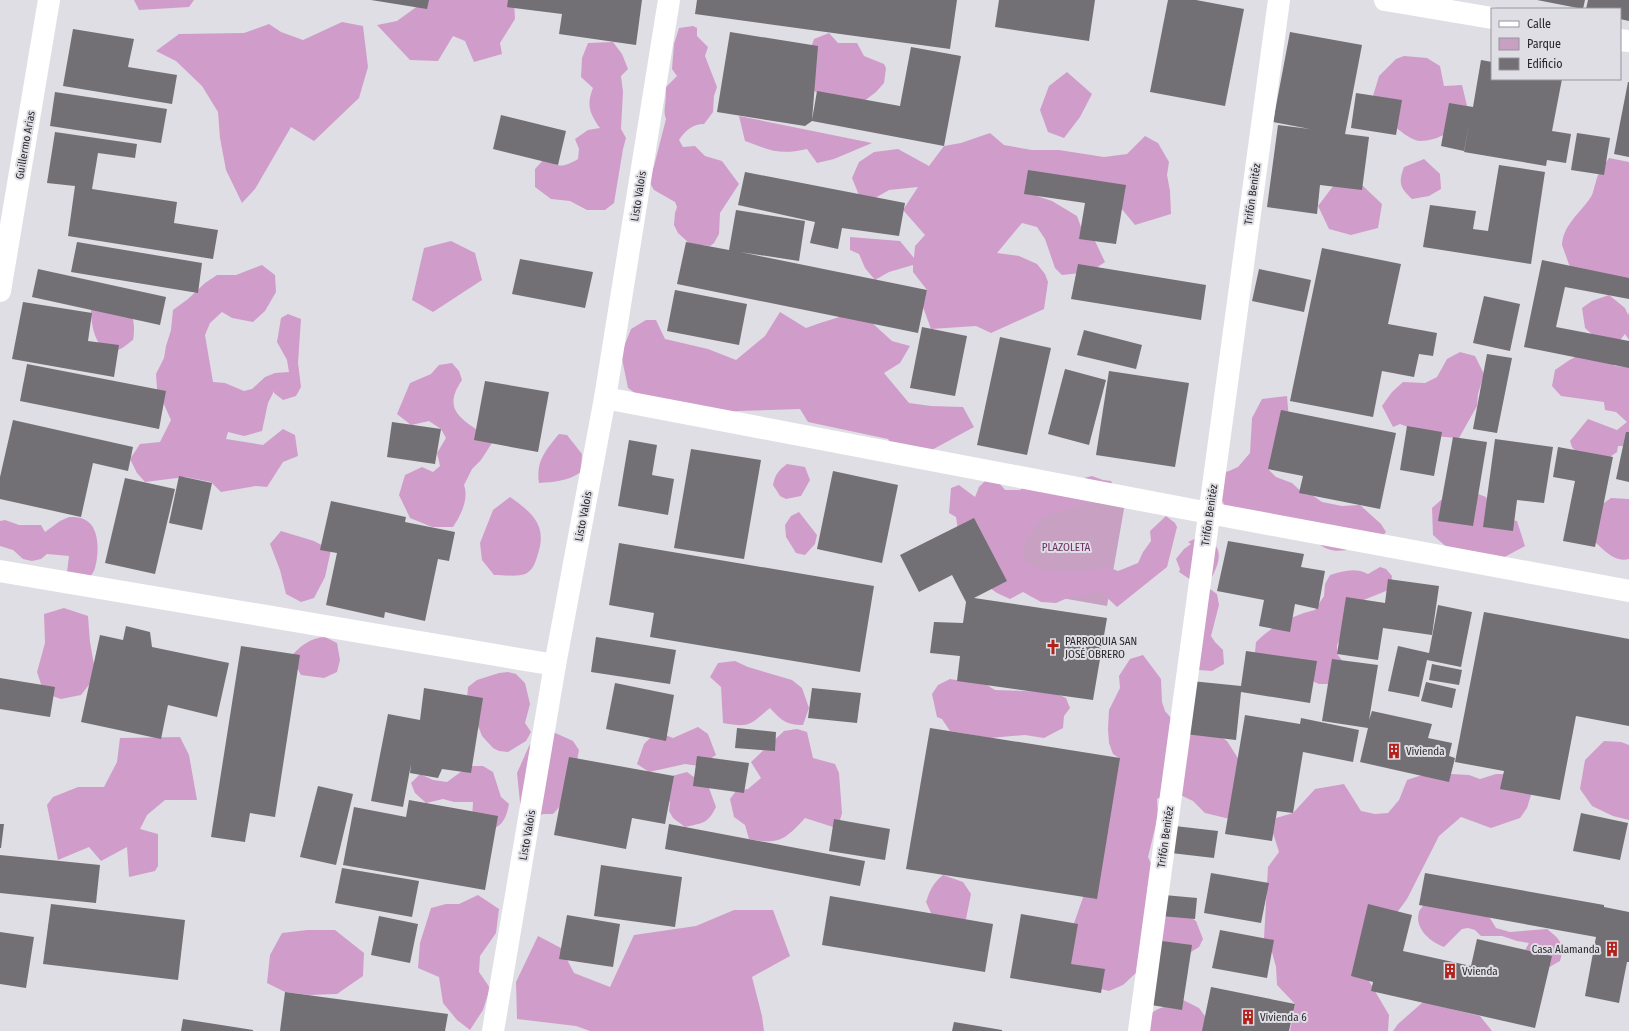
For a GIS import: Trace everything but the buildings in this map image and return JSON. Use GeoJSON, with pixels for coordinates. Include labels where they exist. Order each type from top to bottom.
{"type":"FeatureCollection","features":[{"type":"Feature","properties":{"kind":"street","name":"Guillermo Arias"},"geometry":{"type":"LineString","coordinates":[[0,291],[49,0]]}},
{"type":"Feature","properties":{"kind":"street","name":"Listo Valois"},"geometry":{"type":"LineString","coordinates":[[494,1031],[556,664],[606,398],[669,0]]}},
{"type":"Feature","properties":{"kind":"street","name":"Trifón Benitéz"},"geometry":{"type":"LineString","coordinates":[[1139,1031],[1279,0]]}},
{"type":"Feature","properties":{"kind":"street"},"geometry":{"type":"LineString","coordinates":[[1385,0],[1491,18]]}},
{"type":"Feature","properties":{"kind":"street"},"geometry":{"type":"LineString","coordinates":[[606,398],[1209,513],[1629,591]]}},
{"type":"Feature","properties":{"kind":"street"},"geometry":{"type":"LineString","coordinates":[[0,571],[556,664]]}},
{"type":"Feature","properties":{"kind":"green space","name":"PLAZOLETA"},"geometry":{"type":"Polygon","coordinates":[[[1026,485],[1125,503],[1107,606],[1005,588],[1026,485]]]}},
{"type":"Feature","properties":{"kind":"shaded area"},"geometry":{"type":"Polygon","coordinates":[[[134,0],[194,0],[189,7],[139,10],[134,0]]]}},
{"type":"Feature","properties":{"kind":"shaded area"},"geometry":{"type":"Polygon","coordinates":[[[426,0],[514,0],[515,19],[500,43],[502,54],[474,62],[465,41],[453,36],[438,61],[410,60],[377,25],[397,21],[426,0]]]}},
{"type":"Feature","properties":{"kind":"shaded area"},"geometry":{"type":"Polygon","coordinates":[[[342,22],[363,26],[368,67],[359,98],[314,141],[291,127],[255,189],[242,203],[226,170],[220,138],[218,112],[202,86],[176,61],[156,51],[179,34],[244,33],[269,24],[281,32],[303,40],[342,22]]]}},
{"type":"Feature","properties":{"kind":"shaded area"},"geometry":{"type":"Polygon","coordinates":[[[693,26],[697,28],[697,36],[708,47],[705,56],[717,87],[714,96],[713,112],[704,124],[696,125],[689,129],[679,140],[683,147],[695,146],[705,156],[722,161],[739,184],[720,213],[719,234],[714,243],[710,246],[690,244],[678,233],[674,225],[677,207],[675,202],[654,190],[648,180],[654,166],[666,119],[665,88],[677,76],[672,69],[674,44],[679,28],[693,26]]]}},
{"type":"Feature","properties":{"kind":"shaded area"},"geometry":{"type":"Polygon","coordinates":[[[829,33],[838,43],[857,43],[864,56],[884,64],[886,68],[884,83],[876,92],[859,105],[832,99],[814,91],[807,59],[814,39],[829,33]]]}},
{"type":"Feature","properties":{"kind":"shaded area"},"geometry":{"type":"Polygon","coordinates":[[[613,42],[622,54],[628,69],[621,76],[623,92],[621,129],[626,138],[614,203],[605,210],[587,210],[570,201],[551,199],[535,187],[535,169],[546,157],[554,164],[561,166],[578,159],[579,149],[575,139],[588,130],[600,128],[590,109],[590,99],[593,88],[581,77],[582,58],[588,43],[613,42]]]}},
{"type":"Feature","properties":{"kind":"shaded area"},"geometry":{"type":"Polygon","coordinates":[[[1404,56],[1427,58],[1440,66],[1444,86],[1462,85],[1470,118],[1440,137],[1420,141],[1410,138],[1384,116],[1376,104],[1373,96],[1379,76],[1396,59],[1404,56]]]}},
{"type":"Feature","properties":{"kind":"shaded area"},"geometry":{"type":"Polygon","coordinates":[[[1067,72],[1092,94],[1080,117],[1064,138],[1048,132],[1040,110],[1049,86],[1067,72]]]}},
{"type":"Feature","properties":{"kind":"shaded area"},"geometry":{"type":"Polygon","coordinates":[[[739,116],[872,143],[834,159],[817,163],[807,149],[782,152],[745,141],[739,116]]]}},
{"type":"Feature","properties":{"kind":"shaded area"},"geometry":{"type":"Polygon","coordinates":[[[990,133],[1004,145],[1032,150],[1059,150],[1104,157],[1127,154],[1145,136],[1158,143],[1169,162],[1167,175],[1170,191],[1171,214],[1135,225],[1111,196],[1040,184],[1037,196],[1052,201],[1077,216],[1081,227],[1095,241],[1105,262],[1090,272],[1062,275],[1055,268],[1045,239],[1037,227],[1022,223],[997,253],[1019,256],[1037,264],[1045,274],[1048,282],[1044,309],[991,333],[976,326],[931,329],[923,307],[927,290],[913,272],[913,265],[889,272],[875,280],[865,268],[859,254],[850,250],[850,237],[900,241],[914,258],[915,246],[925,235],[903,210],[918,187],[889,190],[863,205],[852,178],[859,162],[874,152],[898,149],[929,166],[944,146],[961,143],[990,133]]]}},
{"type":"Feature","properties":{"kind":"shaded area"},"geometry":{"type":"Polygon","coordinates":[[[1609,158],[1629,162],[1629,293],[1576,284],[1562,245],[1563,238],[1569,224],[1592,195],[1599,174],[1609,158]]]}},
{"type":"Feature","properties":{"kind":"shaded area"},"geometry":{"type":"Polygon","coordinates":[[[1424,159],[1440,174],[1441,189],[1429,196],[1412,199],[1401,185],[1402,173],[1404,167],[1424,159]]]}},
{"type":"Feature","properties":{"kind":"shaded area"},"geometry":{"type":"Polygon","coordinates":[[[1337,181],[1362,185],[1382,204],[1378,228],[1351,235],[1329,229],[1318,206],[1337,181]]]}},
{"type":"Feature","properties":{"kind":"shaded area"},"geometry":{"type":"Polygon","coordinates":[[[451,241],[475,253],[482,280],[433,312],[412,300],[424,248],[451,241]]]}},
{"type":"Feature","properties":{"kind":"shaded area"},"geometry":{"type":"Polygon","coordinates":[[[262,265],[275,275],[276,292],[265,311],[253,322],[232,318],[222,312],[210,323],[205,335],[213,382],[225,383],[244,391],[252,389],[265,377],[275,373],[289,372],[287,360],[277,342],[281,318],[288,314],[301,319],[298,363],[301,387],[296,396],[283,400],[274,393],[274,391],[268,403],[262,431],[244,436],[228,432],[226,439],[263,445],[283,429],[295,435],[298,456],[283,462],[267,487],[256,486],[221,492],[211,482],[185,477],[145,482],[137,473],[130,459],[140,444],[160,442],[171,420],[157,389],[156,374],[164,358],[171,330],[173,310],[188,299],[205,283],[217,275],[236,275],[262,265]]]}},
{"type":"Feature","properties":{"kind":"shaded area"},"geometry":{"type":"Polygon","coordinates":[[[1609,295],[1625,308],[1628,315],[1629,312],[1629,340],[1625,334],[1620,340],[1605,346],[1585,328],[1582,308],[1592,301],[1609,295]]]}},
{"type":"Feature","properties":{"kind":"shaded area"},"geometry":{"type":"Polygon","coordinates":[[[107,299],[119,303],[125,307],[131,314],[134,322],[133,340],[116,351],[107,350],[102,347],[95,336],[93,329],[91,310],[107,299]]]}},
{"type":"Feature","properties":{"kind":"shaded area"},"geometry":{"type":"Polygon","coordinates":[[[859,311],[892,341],[910,346],[900,363],[884,373],[909,403],[931,406],[963,407],[974,427],[906,464],[888,439],[808,422],[800,409],[738,411],[675,422],[628,388],[621,354],[631,329],[646,320],[656,320],[665,339],[708,349],[736,360],[765,336],[780,312],[806,328],[859,311]]]}},
{"type":"Feature","properties":{"kind":"shaded area"},"geometry":{"type":"Polygon","coordinates":[[[1460,352],[1475,356],[1484,374],[1478,394],[1477,406],[1459,438],[1432,436],[1400,424],[1393,427],[1382,406],[1392,392],[1403,382],[1425,383],[1437,377],[1447,359],[1460,352]]]}},
{"type":"Feature","properties":{"kind":"shaded area"},"geometry":{"type":"Polygon","coordinates":[[[1584,352],[1602,355],[1615,366],[1629,367],[1629,446],[1618,446],[1617,452],[1610,457],[1582,459],[1572,447],[1570,441],[1588,419],[1617,430],[1627,422],[1616,412],[1605,410],[1604,402],[1561,396],[1552,386],[1555,370],[1584,352]]]}},
{"type":"Feature","properties":{"kind":"shaded area"},"geometry":{"type":"Polygon","coordinates":[[[452,363],[459,371],[462,380],[455,392],[453,402],[455,410],[460,417],[492,443],[481,460],[472,469],[464,485],[466,496],[465,501],[459,517],[453,527],[432,527],[410,518],[399,495],[405,475],[422,467],[433,472],[440,466],[437,453],[446,438],[441,429],[429,421],[411,425],[397,414],[410,383],[431,374],[439,365],[452,363]]]}},
{"type":"Feature","properties":{"kind":"shaded area"},"geometry":{"type":"Polygon","coordinates":[[[1287,396],[1289,420],[1281,446],[1269,470],[1276,477],[1292,483],[1304,494],[1312,495],[1322,502],[1342,506],[1360,505],[1381,524],[1386,532],[1379,538],[1353,549],[1340,551],[1327,549],[1316,541],[1229,517],[1223,502],[1215,493],[1214,475],[1238,467],[1250,453],[1252,418],[1262,399],[1287,396]]]}},
{"type":"Feature","properties":{"kind":"shaded area"},"geometry":{"type":"Polygon","coordinates":[[[559,434],[567,435],[582,454],[581,472],[566,479],[539,483],[538,475],[540,462],[546,451],[559,434]]]}},
{"type":"Feature","properties":{"kind":"shaded area"},"geometry":{"type":"Polygon","coordinates":[[[787,464],[805,467],[810,480],[801,496],[786,499],[780,496],[773,485],[778,473],[787,464]]]}},
{"type":"Feature","properties":{"kind":"shaded area"},"geometry":{"type":"Polygon","coordinates":[[[1092,476],[1111,481],[1114,487],[1096,500],[1044,516],[1027,539],[1022,552],[1025,561],[1048,572],[1077,572],[1108,567],[1118,571],[1138,563],[1143,552],[1151,541],[1150,531],[1166,516],[1175,523],[1177,527],[1167,567],[1117,607],[1099,590],[1092,594],[1072,596],[1056,603],[1041,602],[1023,592],[1010,599],[997,593],[983,583],[959,537],[956,517],[949,513],[951,488],[959,485],[975,497],[979,487],[988,478],[1000,484],[1005,490],[1020,490],[1026,485],[1080,479],[1092,476]]]}},
{"type":"Feature","properties":{"kind":"shaded area"},"geometry":{"type":"Polygon","coordinates":[[[1465,489],[1486,497],[1495,516],[1517,521],[1525,546],[1499,560],[1451,551],[1433,535],[1432,508],[1441,500],[1465,489]]]}},
{"type":"Feature","properties":{"kind":"shaded area"},"geometry":{"type":"Polygon","coordinates":[[[510,497],[526,509],[537,522],[541,537],[540,546],[534,565],[527,573],[510,576],[494,575],[482,560],[480,543],[493,510],[510,497]]]}},
{"type":"Feature","properties":{"kind":"shaded area"},"geometry":{"type":"Polygon","coordinates":[[[1611,498],[1629,499],[1629,559],[1623,560],[1613,557],[1591,539],[1595,506],[1604,503],[1611,498]]]}},
{"type":"Feature","properties":{"kind":"shaded area"},"geometry":{"type":"Polygon","coordinates":[[[799,512],[817,535],[815,544],[805,555],[796,553],[786,537],[785,525],[791,516],[799,512]]]}},
{"type":"Feature","properties":{"kind":"shaded area"},"geometry":{"type":"Polygon","coordinates":[[[69,517],[81,518],[87,521],[94,530],[96,536],[98,550],[96,563],[94,571],[89,579],[67,572],[69,556],[47,554],[41,559],[32,561],[23,559],[13,550],[0,546],[0,521],[5,520],[19,525],[41,525],[45,532],[60,521],[69,517]]]}},
{"type":"Feature","properties":{"kind":"shaded area"},"geometry":{"type":"Polygon","coordinates":[[[281,531],[314,541],[331,550],[325,577],[314,598],[301,602],[286,594],[280,570],[270,544],[281,531]]]}},
{"type":"Feature","properties":{"kind":"shaded area"},"geometry":{"type":"Polygon","coordinates":[[[1201,536],[1215,545],[1219,554],[1218,564],[1209,582],[1191,580],[1179,572],[1180,569],[1176,559],[1184,549],[1191,544],[1188,542],[1201,536]]]}},
{"type":"Feature","properties":{"kind":"shaded area"},"geometry":{"type":"Polygon","coordinates":[[[1380,567],[1386,569],[1392,576],[1391,584],[1386,591],[1356,603],[1337,645],[1337,654],[1345,664],[1333,684],[1319,684],[1258,661],[1255,652],[1256,642],[1262,636],[1283,622],[1315,610],[1324,596],[1325,584],[1330,575],[1354,570],[1368,574],[1380,567]]]}},
{"type":"Feature","properties":{"kind":"shaded area"},"geometry":{"type":"Polygon","coordinates":[[[1207,587],[1217,594],[1219,605],[1211,636],[1223,650],[1224,664],[1212,671],[1199,670],[1184,652],[1207,587]]]}},
{"type":"Feature","properties":{"kind":"shaded area"},"geometry":{"type":"Polygon","coordinates":[[[64,608],[88,616],[90,642],[96,676],[81,695],[61,699],[44,693],[37,672],[45,643],[44,614],[64,608]]]}},
{"type":"Feature","properties":{"kind":"shaded area"},"geometry":{"type":"Polygon","coordinates":[[[325,637],[337,643],[340,660],[337,672],[324,678],[301,675],[296,666],[293,654],[308,642],[325,637]]]}},
{"type":"Feature","properties":{"kind":"shaded area"},"geometry":{"type":"Polygon","coordinates":[[[1143,655],[1161,679],[1162,702],[1165,711],[1171,718],[1217,734],[1227,741],[1241,763],[1234,820],[1205,813],[1193,801],[1172,791],[1157,799],[1158,816],[1148,857],[1153,868],[1151,877],[1187,915],[1196,921],[1203,939],[1199,947],[1191,952],[1137,972],[1123,985],[1109,991],[1078,983],[1065,970],[1072,929],[1087,886],[1119,758],[1113,754],[1109,743],[1109,710],[1120,688],[1119,676],[1130,659],[1143,655]]]}},
{"type":"Feature","properties":{"kind":"shaded area"},"geometry":{"type":"Polygon","coordinates":[[[735,661],[748,667],[792,680],[802,688],[809,708],[803,725],[792,724],[784,721],[770,708],[749,724],[739,725],[723,723],[721,687],[710,677],[718,663],[735,661]]]}},
{"type":"Feature","properties":{"kind":"shaded area"},"geometry":{"type":"Polygon","coordinates":[[[508,672],[516,674],[525,683],[530,704],[525,723],[531,732],[526,741],[508,752],[499,751],[493,748],[482,736],[479,728],[472,720],[467,700],[468,687],[477,680],[499,673],[508,672]]]}},
{"type":"Feature","properties":{"kind":"shaded area"},"geometry":{"type":"Polygon","coordinates":[[[950,679],[987,685],[995,690],[1053,692],[1066,698],[1070,708],[1064,716],[1063,728],[1044,738],[1025,735],[990,738],[950,731],[942,719],[937,717],[932,694],[938,685],[950,679]]]}},
{"type":"Feature","properties":{"kind":"shaded area"},"geometry":{"type":"Polygon","coordinates":[[[698,727],[708,734],[716,755],[699,766],[685,764],[649,772],[637,764],[644,744],[654,734],[663,734],[673,738],[698,727]]]}},
{"type":"Feature","properties":{"kind":"shaded area"},"geometry":{"type":"Polygon","coordinates":[[[797,729],[807,732],[813,758],[835,764],[839,773],[842,813],[840,820],[833,827],[805,818],[792,831],[781,839],[775,841],[759,841],[749,839],[745,825],[734,817],[730,799],[736,791],[748,789],[761,778],[751,762],[784,731],[797,729]]]}},
{"type":"Feature","properties":{"kind":"shaded area"},"geometry":{"type":"Polygon","coordinates":[[[551,731],[573,741],[579,750],[576,767],[568,793],[559,808],[553,814],[543,814],[529,821],[521,812],[517,773],[529,746],[537,736],[551,731]]]}},
{"type":"Feature","properties":{"kind":"shaded area"},"geometry":{"type":"Polygon","coordinates":[[[180,737],[189,755],[197,800],[165,800],[147,815],[140,829],[158,834],[158,866],[155,871],[129,877],[127,847],[101,861],[89,847],[58,860],[47,805],[53,797],[78,787],[104,787],[117,762],[120,738],[180,737]]]}},
{"type":"Feature","properties":{"kind":"shaded area"},"geometry":{"type":"Polygon","coordinates":[[[1604,741],[1621,742],[1629,745],[1629,820],[1613,816],[1592,806],[1580,789],[1585,760],[1604,741]]]}},
{"type":"Feature","properties":{"kind":"shaded area"},"geometry":{"type":"Polygon","coordinates":[[[469,766],[483,766],[493,772],[501,797],[509,804],[504,820],[498,826],[483,833],[472,820],[473,802],[454,802],[443,799],[426,803],[415,793],[411,783],[420,774],[433,780],[447,782],[469,766]]]}},
{"type":"Feature","properties":{"kind":"shaded area"},"geometry":{"type":"Polygon","coordinates":[[[687,772],[709,788],[716,807],[710,817],[704,822],[685,827],[673,818],[669,811],[670,802],[658,784],[672,776],[687,772]]]}},
{"type":"Feature","properties":{"kind":"shaded area"},"geometry":{"type":"Polygon","coordinates":[[[1451,774],[1469,775],[1480,779],[1496,774],[1512,774],[1526,780],[1531,795],[1527,808],[1520,818],[1491,828],[1461,817],[1439,836],[1407,899],[1382,933],[1369,981],[1389,1015],[1388,1031],[1290,1031],[1295,1004],[1277,985],[1276,967],[1272,952],[1264,938],[1268,867],[1279,852],[1273,833],[1276,818],[1293,813],[1315,789],[1344,784],[1361,811],[1375,814],[1388,813],[1399,800],[1407,780],[1419,776],[1451,774]]]}},
{"type":"Feature","properties":{"kind":"shaded area"},"geometry":{"type":"Polygon","coordinates":[[[943,875],[963,882],[971,894],[966,919],[943,926],[931,913],[926,902],[932,887],[943,875]]]}},
{"type":"Feature","properties":{"kind":"shaded area"},"geometry":{"type":"Polygon","coordinates":[[[478,895],[499,909],[496,933],[480,956],[479,972],[490,988],[483,1010],[470,1030],[457,1020],[443,1003],[439,977],[418,968],[420,943],[431,908],[446,904],[459,904],[478,895]]]}},
{"type":"Feature","properties":{"kind":"shaded area"},"geometry":{"type":"Polygon","coordinates":[[[1426,902],[1481,914],[1490,918],[1496,928],[1510,932],[1547,929],[1558,939],[1562,946],[1560,961],[1546,969],[1524,952],[1529,943],[1502,936],[1481,936],[1475,930],[1468,928],[1462,929],[1444,947],[1439,945],[1424,934],[1419,924],[1419,912],[1426,902]]]}},
{"type":"Feature","properties":{"kind":"shaded area"},"geometry":{"type":"Polygon","coordinates":[[[734,910],[773,910],[790,956],[752,977],[762,1016],[764,1031],[590,1031],[576,1026],[517,1019],[516,982],[538,936],[561,948],[574,973],[610,987],[634,935],[696,926],[734,910]]]}},
{"type":"Feature","properties":{"kind":"shaded area"},"geometry":{"type":"Polygon","coordinates":[[[307,930],[335,930],[364,953],[363,976],[337,994],[309,995],[285,992],[267,983],[270,955],[282,933],[307,930]]]}},
{"type":"Feature","properties":{"kind":"shaded area"},"geometry":{"type":"Polygon","coordinates":[[[1183,1000],[1199,1008],[1216,1031],[1134,1031],[1133,1024],[1158,1009],[1183,1000]]]}},
{"type":"Feature","properties":{"kind":"shaded area"},"geometry":{"type":"Polygon","coordinates":[[[1423,1002],[1480,1016],[1492,1031],[1393,1031],[1398,1024],[1423,1002]]]}},
{"type":"Feature","properties":{"kind":"place","name":"PARROQUIA SAN JOSÉ OBRERO"},"geometry":{"type":"Point","coordinates":[1053,647]}},
{"type":"Feature","properties":{"kind":"place","name":"Vivienda"},"geometry":{"type":"Point","coordinates":[1394,751]}},
{"type":"Feature","properties":{"kind":"place","name":"Casa Alamanda"},"geometry":{"type":"Point","coordinates":[1612,949]}},
{"type":"Feature","properties":{"kind":"place","name":"Vvienda"},"geometry":{"type":"Point","coordinates":[1450,971]}},
{"type":"Feature","properties":{"kind":"place","name":"Vivienda 6"},"geometry":{"type":"Point","coordinates":[1248,1017]}}]}
